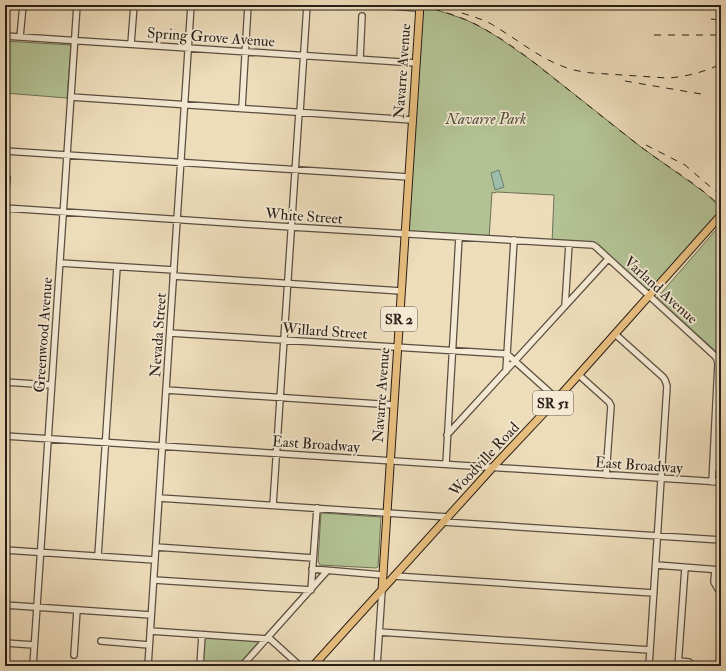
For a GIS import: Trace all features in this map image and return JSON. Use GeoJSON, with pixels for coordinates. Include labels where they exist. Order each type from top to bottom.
{"type":"FeatureCollection","features":[{"type":"Feature","properties":{"kind":"main road","name":"Navarre Avenue"},"geometry":{"type":"LineString","coordinates":[[382,590],[420,6]]}},
{"type":"Feature","properties":{"kind":"main road","name":"Woodville Road"},"geometry":{"type":"LineString","coordinates":[[313,666],[579,375],[721,215]]}},
{"type":"Feature","properties":{"kind":"street"},"geometry":{"type":"LineString","coordinates":[[20,37],[23,5]]}},
{"type":"Feature","properties":{"kind":"street","name":"Greenwood Avenue"},"geometry":{"type":"LineString","coordinates":[[33,666],[77,5]]}},
{"type":"Feature","properties":{"kind":"street"},"geometry":{"type":"LineString","coordinates":[[131,44],[134,5]]}},
{"type":"Feature","properties":{"kind":"street","name":"Nevada Street"},"geometry":{"type":"LineString","coordinates":[[148,666],[191,5]]}},
{"type":"Feature","properties":{"kind":"street"},"geometry":{"type":"LineString","coordinates":[[242,108],[248,5]]}},
{"type":"Feature","properties":{"kind":"street"},"geometry":{"type":"LineString","coordinates":[[273,505],[294,169],[307,5]]}},
{"type":"Feature","properties":{"kind":"street"},"geometry":{"type":"LineString","coordinates":[[372,5],[420,6]]}},
{"type":"Feature","properties":{"kind":"street"},"geometry":{"type":"LineString","coordinates":[[360,59],[362,16]]}},
{"type":"Feature","properties":{"kind":"street","name":"Spring Grove Avenue"},"geometry":{"type":"LineString","coordinates":[[5,36],[416,63]]}},
{"type":"Feature","properties":{"kind":"street"},"geometry":{"type":"LineString","coordinates":[[71,98],[412,120]]}},
{"type":"Feature","properties":{"kind":"street"},"geometry":{"type":"LineString","coordinates":[[5,151],[409,176]]}},
{"type":"Feature","properties":{"kind":"street"},"geometry":{"type":"LineString","coordinates":[[5,198],[7,178]]}},
{"type":"Feature","properties":{"kind":"street"},"geometry":{"type":"LineString","coordinates":[[5,226],[6,208]]}},
{"type":"Feature","properties":{"kind":"street","name":"White Street"},"geometry":{"type":"LineString","coordinates":[[6,208],[593,245],[600,250]]}},
{"type":"Feature","properties":{"kind":"street"},"geometry":{"type":"LineString","coordinates":[[446,464],[459,237]]}},
{"type":"Feature","properties":{"kind":"street"},"geometry":{"type":"LineString","coordinates":[[506,371],[514,240]]}},
{"type":"Feature","properties":{"kind":"street"},"geometry":{"type":"LineString","coordinates":[[565,307],[569,244]]}},
{"type":"Feature","properties":{"kind":"street","name":"Varland Avenue"},"geometry":{"type":"LineString","coordinates":[[600,250],[717,359],[718,364],[712,482]]}},
{"type":"Feature","properties":{"kind":"street"},"geometry":{"type":"LineString","coordinates":[[447,435],[608,259]]}},
{"type":"Feature","properties":{"kind":"street"},"geometry":{"type":"LineString","coordinates":[[60,263],[287,283],[401,291]]}},
{"type":"Feature","properties":{"kind":"street"},"geometry":{"type":"LineString","coordinates":[[98,556],[117,267]]}},
{"type":"Feature","properties":{"kind":"street","name":"Willard Street"},"geometry":{"type":"LineString","coordinates":[[170,334],[507,354]]}},
{"type":"Feature","properties":{"kind":"street"},"geometry":{"type":"LineString","coordinates":[[616,334],[667,382],[649,666]]}},
{"type":"Feature","properties":{"kind":"street"},"geometry":{"type":"LineString","coordinates":[[507,354],[557,399]]}},
{"type":"Feature","properties":{"kind":"street"},"geometry":{"type":"LineString","coordinates":[[579,375],[611,406],[606,475]]}},
{"type":"Feature","properties":{"kind":"street"},"geometry":{"type":"LineString","coordinates":[[5,382],[52,385]]}},
{"type":"Feature","properties":{"kind":"street"},"geometry":{"type":"LineString","coordinates":[[166,390],[394,405]]}},
{"type":"Feature","properties":{"kind":"street","name":"East Broadway"},"geometry":{"type":"LineString","coordinates":[[5,436],[721,482]]}},
{"type":"Feature","properties":{"kind":"street"},"geometry":{"type":"LineString","coordinates":[[713,462],[721,473]]}},
{"type":"Feature","properties":{"kind":"street"},"geometry":{"type":"LineString","coordinates":[[159,498],[387,513],[446,519],[721,540]]}},
{"type":"Feature","properties":{"kind":"street"},"geometry":{"type":"LineString","coordinates":[[311,590],[317,508]]}},
{"type":"Feature","properties":{"kind":"street"},"geometry":{"type":"LineString","coordinates":[[156,547],[313,558]]}},
{"type":"Feature","properties":{"kind":"street"},"geometry":{"type":"LineString","coordinates":[[5,550],[155,560]]}},
{"type":"Feature","properties":{"kind":"street"},"geometry":{"type":"LineString","coordinates":[[656,565],[718,570],[714,582],[721,594]]}},
{"type":"Feature","properties":{"kind":"street"},"geometry":{"type":"LineString","coordinates":[[684,568],[679,664],[689,662],[693,666]]}},
{"type":"Feature","properties":{"kind":"street"},"geometry":{"type":"LineString","coordinates":[[312,570],[383,575]]}},
{"type":"Feature","properties":{"kind":"street"},"geometry":{"type":"LineString","coordinates":[[242,666],[327,571]]}},
{"type":"Feature","properties":{"kind":"street"},"geometry":{"type":"LineString","coordinates":[[394,576],[654,593]]}},
{"type":"Feature","properties":{"kind":"street"},"geometry":{"type":"LineString","coordinates":[[154,580],[311,590]]}},
{"type":"Feature","properties":{"kind":"street","name":"Navarre Avenue"},"geometry":{"type":"LineString","coordinates":[[377,666],[382,590]]}},
{"type":"Feature","properties":{"kind":"street"},"geometry":{"type":"LineString","coordinates":[[5,606],[151,615]]}},
{"type":"Feature","properties":{"kind":"street"},"geometry":{"type":"LineString","coordinates":[[74,655],[77,610]]}},
{"type":"Feature","properties":{"kind":"street"},"geometry":{"type":"LineString","coordinates":[[150,631],[267,638],[300,666]]}},
{"type":"Feature","properties":{"kind":"street"},"geometry":{"type":"LineString","coordinates":[[379,632],[650,650]]}},
{"type":"Feature","properties":{"kind":"street"},"geometry":{"type":"LineString","coordinates":[[200,666],[202,635]]}},
{"type":"Feature","properties":{"kind":"street"},"geometry":{"type":"LineString","coordinates":[[101,642],[149,645]]}},
{"type":"Feature","properties":{"kind":"street"},"geometry":{"type":"LineString","coordinates":[[5,643],[34,645]]}},
{"type":"Feature","properties":{"kind":"green space","name":"Navarre Park"},"geometry":{"type":"Polygon","coordinates":[[[420,5],[464,19],[499,38],[535,63],[641,147],[704,192],[721,208],[721,215],[650,296],[596,247],[552,243],[554,195],[492,192],[489,239],[405,234],[420,5]]]}},
{"type":"Feature","properties":{"kind":"green space"},"geometry":{"type":"Polygon","coordinates":[[[5,41],[71,45],[67,98],[5,93],[5,41]]]}},
{"type":"Feature","properties":{"kind":"green space"},"geometry":{"type":"Polygon","coordinates":[[[721,224],[721,356],[657,298],[721,224]]]}},
{"type":"Feature","properties":{"kind":"green space"},"geometry":{"type":"Polygon","coordinates":[[[721,398],[721,467],[716,461],[721,398]]]}},
{"type":"Feature","properties":{"kind":"green space"},"geometry":{"type":"Polygon","coordinates":[[[321,513],[381,517],[378,567],[320,565],[318,561],[321,513]]]}},
{"type":"Feature","properties":{"kind":"green space"},"geometry":{"type":"Polygon","coordinates":[[[204,637],[261,640],[239,666],[202,666],[204,637]]]}},
{"type":"Feature","properties":{"kind":"shaded area"},"geometry":{"type":"Polygon","coordinates":[[[499,170],[504,187],[495,190],[491,173],[499,170]]]}},
{"type":"Feature","properties":{"kind":"railway"},"geometry":{"type":"LineString","coordinates":[[420,5],[470,22],[487,30],[507,43],[641,147],[702,190],[721,207]]}},
{"type":"Feature","properties":{"kind":"railway"},"geometry":{"type":"LineString","coordinates":[[462,13],[492,25],[536,53],[569,69],[592,73],[667,78],[695,74],[721,64]]}},
{"type":"Feature","properties":{"kind":"railway"},"geometry":{"type":"LineString","coordinates":[[711,19],[721,20]]}},
{"type":"Feature","properties":{"kind":"railway"},"geometry":{"type":"LineString","coordinates":[[654,35],[721,35]]}},
{"type":"Feature","properties":{"kind":"railway"},"geometry":{"type":"LineString","coordinates":[[625,81],[707,95]]}},
{"type":"Feature","properties":{"kind":"railway"},"geometry":{"type":"LineString","coordinates":[[646,145],[685,165],[721,196]]}}]}
